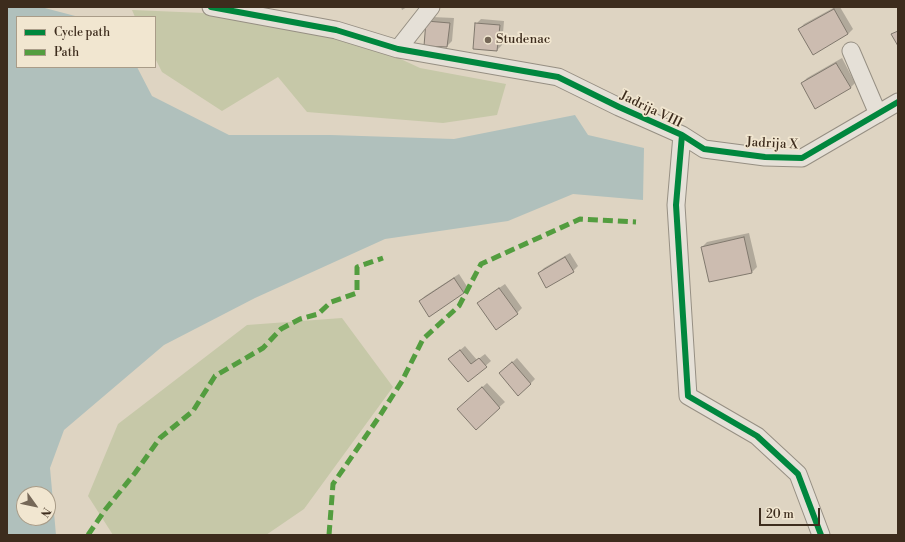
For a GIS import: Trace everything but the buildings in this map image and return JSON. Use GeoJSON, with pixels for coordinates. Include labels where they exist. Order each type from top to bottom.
{"type":"FeatureCollection","features":[{"type":"Feature","properties":{"kind":"street","name":"Jadrija VIII"},"geometry":{"type":"LineString","coordinates":[[211,7],[336,30],[398,49],[558,77],[619,107],[682,135],[676,205],[688,396],[757,436],[798,474],[821,535]]}},
{"type":"Feature","properties":{"kind":"street"},"geometry":{"type":"LineString","coordinates":[[398,49],[431,7]]}},
{"type":"Feature","properties":{"kind":"street"},"geometry":{"type":"LineString","coordinates":[[851,51],[878,114]]}},
{"type":"Feature","properties":{"kind":"street","name":"Jadrija X"},"geometry":{"type":"LineString","coordinates":[[682,135],[704,148],[765,157],[802,158],[898,102]]}},
{"type":"Feature","properties":{"kind":"green space"},"geometry":{"type":"Polygon","coordinates":[[[132,10],[204,13],[333,38],[392,55],[420,68],[506,84],[497,115],[443,123],[307,112],[278,77],[222,111],[162,72],[156,60],[156,16],[135,16],[132,10]]]}},
{"type":"Feature","properties":{"kind":"green space"},"geometry":{"type":"Polygon","coordinates":[[[342,318],[393,387],[304,509],[266,535],[113,535],[88,496],[118,424],[247,325],[342,318]]]}},
{"type":"Feature","properties":{"kind":"shaded area"},"geometry":{"type":"Polygon","coordinates":[[[7,7],[41,7],[75,16],[16,16],[16,68],[138,68],[152,96],[229,135],[331,135],[454,139],[575,115],[588,135],[644,148],[643,200],[573,194],[508,221],[385,239],[255,298],[164,345],[64,430],[50,468],[52,486],[16,486],[16,526],[55,526],[56,535],[7,535],[7,7]]]}},
{"type":"Feature","properties":{"kind":"marked path"},"geometry":{"type":"LineString","coordinates":[[329,535],[333,484],[402,381],[423,339],[459,306],[481,264],[580,219],[636,222]]}},
{"type":"Feature","properties":{"kind":"marked path"},"geometry":{"type":"LineString","coordinates":[[88,535],[105,510],[135,473],[160,438],[193,411],[215,376],[263,348],[281,329],[300,319],[318,314],[331,302],[357,293],[357,267],[383,258]]}},
{"type":"Feature","properties":{"kind":"cycle path"},"geometry":{"type":"LineString","coordinates":[[211,7],[336,30],[398,49],[558,77],[619,107],[682,135],[676,205],[688,396],[757,436],[798,474],[821,535]]}},
{"type":"Feature","properties":{"kind":"cycle path"},"geometry":{"type":"LineString","coordinates":[[682,135],[704,149],[765,157],[802,158],[898,102]]}},
{"type":"Feature","properties":{"kind":"place","name":"Studenac"},"geometry":{"type":"Point","coordinates":[488,40]}}]}
